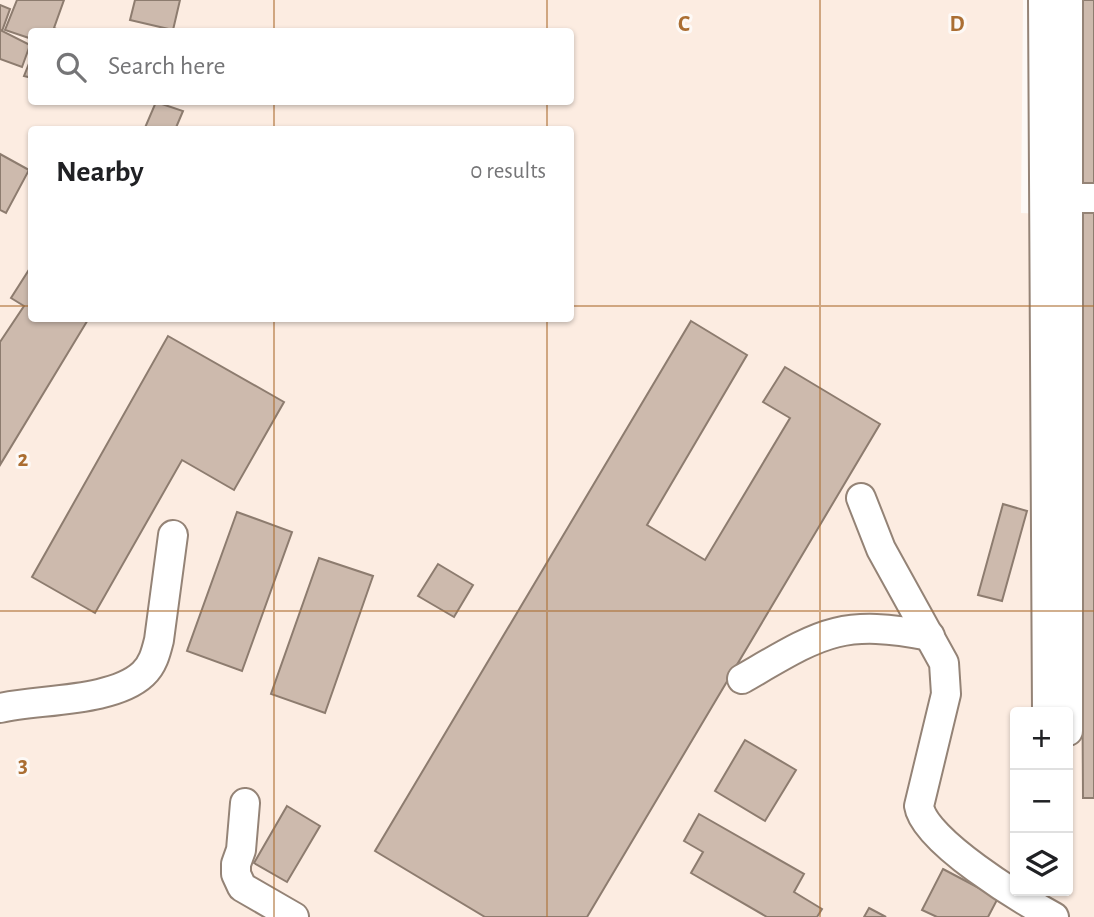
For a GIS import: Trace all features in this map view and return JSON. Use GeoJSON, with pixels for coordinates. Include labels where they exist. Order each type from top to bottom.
{"type":"FeatureCollection","features":[{"type":"Feature","properties":{"kind":"street"},"geometry":{"type":"LineString","coordinates":[[1043,0],[1047,707]]}},
{"type":"Feature","properties":{"kind":"street"},"geometry":{"type":"LineString","coordinates":[[1068,0],[1081,198],[1069,707]]}},
{"type":"Feature","properties":{"kind":"street"},"geometry":{"type":"LineString","coordinates":[[861,498],[881,549],[944,663],[946,694],[919,806],[920,816],[933,834],[1010,889]]}},
{"type":"Feature","properties":{"kind":"street"},"geometry":{"type":"LineString","coordinates":[[0,708],[118,689],[145,673],[155,655],[159,640],[173,535]]}},
{"type":"Feature","properties":{"kind":"street"},"geometry":{"type":"LineString","coordinates":[[742,679],[794,649],[841,629],[866,627],[930,636]]}},
{"type":"Feature","properties":{"kind":"street"},"geometry":{"type":"LineString","coordinates":[[245,803],[236,864],[239,882],[242,887],[294,917]]}},
{"type":"Feature","properties":{"kind":"street"},"geometry":{"type":"LineString","coordinates":[[1021,896],[1054,917]]}},
{"type":"Feature","properties":{"kind":"shaded area"},"geometry":{"type":"Polygon","coordinates":[[[0,0],[1023,0],[1021,213],[1094,216],[1094,917],[0,917],[0,0]]]}},
{"type":"Feature","properties":{"kind":"building"},"geometry":{"type":"Polygon","coordinates":[[[17,0],[64,0],[54,28],[28,28],[28,38],[5,30],[17,0]]]}},
{"type":"Feature","properties":{"kind":"building"},"geometry":{"type":"Polygon","coordinates":[[[135,0],[180,0],[173,28],[130,20],[135,0]]]}},
{"type":"Feature","properties":{"kind":"building"},"geometry":{"type":"Polygon","coordinates":[[[1082,0],[1094,0],[1094,193],[1082,193],[1082,0]]]}},
{"type":"Feature","properties":{"kind":"building"},"geometry":{"type":"Polygon","coordinates":[[[0,5],[10,9],[2,31],[0,30],[0,5]]]}},
{"type":"Feature","properties":{"kind":"building"},"geometry":{"type":"Polygon","coordinates":[[[0,30],[28,44],[22,67],[0,59],[0,30]]]}},
{"type":"Feature","properties":{"kind":"building"},"geometry":{"type":"Polygon","coordinates":[[[155,105],[165,105],[183,111],[177,126],[146,126],[155,105]]]}},
{"type":"Feature","properties":{"kind":"building"},"geometry":{"type":"Polygon","coordinates":[[[0,154],[28,172],[6,213],[0,210],[0,154]]]}},
{"type":"Feature","properties":{"kind":"building"},"geometry":{"type":"Polygon","coordinates":[[[1080,205],[1094,205],[1094,798],[1083,798],[1080,205]]]}},
{"type":"Feature","properties":{"kind":"building"},"geometry":{"type":"Polygon","coordinates":[[[28,271],[28,322],[87,322],[0,465],[0,342],[24,306],[11,298],[28,271]]]}},
{"type":"Feature","properties":{"kind":"building"},"geometry":{"type":"Polygon","coordinates":[[[691,321],[747,355],[647,525],[705,560],[790,418],[763,402],[785,367],[880,424],[587,917],[485,917],[375,851],[691,321]]]}},
{"type":"Feature","properties":{"kind":"building"},"geometry":{"type":"Polygon","coordinates":[[[168,336],[284,402],[234,490],[182,460],[95,613],[32,577],[168,336]]]}},
{"type":"Feature","properties":{"kind":"building"},"geometry":{"type":"Polygon","coordinates":[[[1003,504],[1027,511],[1002,601],[978,595],[1003,504]]]}},
{"type":"Feature","properties":{"kind":"building"},"geometry":{"type":"Polygon","coordinates":[[[237,512],[292,532],[242,671],[187,651],[237,512]]]}},
{"type":"Feature","properties":{"kind":"building"},"geometry":{"type":"Polygon","coordinates":[[[319,558],[373,576],[325,713],[271,694],[319,558]]]}},
{"type":"Feature","properties":{"kind":"building"},"geometry":{"type":"Polygon","coordinates":[[[438,564],[473,585],[454,617],[418,596],[438,564]]]}},
{"type":"Feature","properties":{"kind":"building"},"geometry":{"type":"Polygon","coordinates":[[[745,740],[796,770],[765,821],[715,791],[745,740]]]}},
{"type":"Feature","properties":{"kind":"building"},"geometry":{"type":"Polygon","coordinates":[[[287,806],[320,826],[287,882],[254,863],[287,806]]]}},
{"type":"Feature","properties":{"kind":"building"},"geometry":{"type":"Polygon","coordinates":[[[699,814],[804,874],[794,892],[822,909],[817,917],[767,917],[691,873],[703,852],[684,841],[699,814]]]}},
{"type":"Feature","properties":{"kind":"building"},"geometry":{"type":"Polygon","coordinates":[[[943,869],[998,898],[988,917],[937,917],[922,910],[943,869]]]}},
{"type":"Feature","properties":{"kind":"building"},"geometry":{"type":"Polygon","coordinates":[[[869,908],[886,917],[864,917],[869,908]]]}}]}
